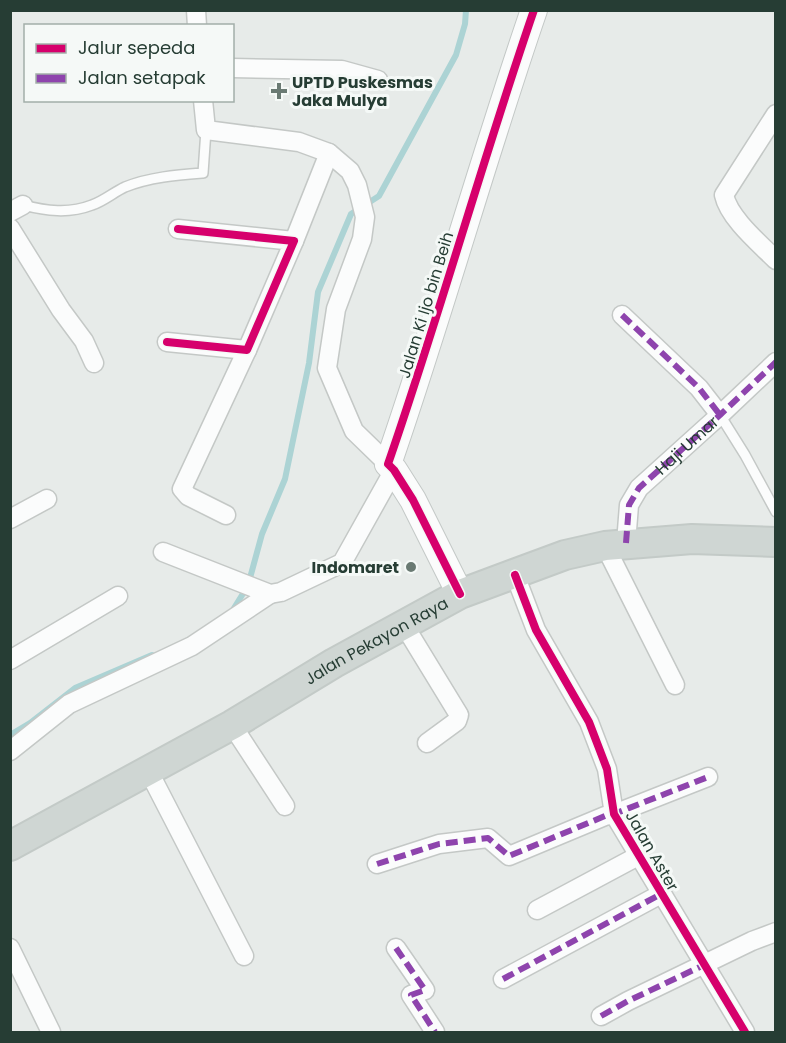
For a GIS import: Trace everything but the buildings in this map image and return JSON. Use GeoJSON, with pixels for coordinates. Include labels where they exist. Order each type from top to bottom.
{"type":"FeatureCollection","features":[{"type":"Feature","properties":{"kind":"main road","name":"Jalan Pekayon Raya"},"geometry":{"type":"LineString","coordinates":[[10,846],[232,725],[334,663],[460,594],[565,555],[615,544],[692,539],[776,542]]}},
{"type":"Feature","properties":{"kind":"street","name":"Jalan Ki Ijo bin Beih"},"geometry":{"type":"LineString","coordinates":[[391,467],[513,69],[534,10]]}},
{"type":"Feature","properties":{"kind":"street"},"geometry":{"type":"LineString","coordinates":[[234,68],[342,70],[378,80]]}},
{"type":"Feature","properties":{"kind":"street"},"geometry":{"type":"LineString","coordinates":[[203,102],[206,130],[299,142],[329,153],[350,171],[357,185],[365,217],[362,239],[336,309],[327,368],[354,431],[391,467],[413,500],[460,594]]}},
{"type":"Feature","properties":{"kind":"street"},"geometry":{"type":"LineString","coordinates":[[776,114],[724,195],[737,219],[776,260]]}},
{"type":"Feature","properties":{"kind":"street"},"geometry":{"type":"LineString","coordinates":[[226,515],[188,496],[182,489],[247,350],[329,153]]}},
{"type":"Feature","properties":{"kind":"street"},"geometry":{"type":"LineString","coordinates":[[10,228],[61,310],[84,341],[94,363]]}},
{"type":"Feature","properties":{"kind":"street"},"geometry":{"type":"LineString","coordinates":[[178,229],[294,241]]}},
{"type":"Feature","properties":{"kind":"street"},"geometry":{"type":"LineString","coordinates":[[622,315],[699,388],[720,415]]}},
{"type":"Feature","properties":{"kind":"street"},"geometry":{"type":"LineString","coordinates":[[167,342],[247,350]]}},
{"type":"Feature","properties":{"kind":"street","name":"Haji Umar"},"geometry":{"type":"LineString","coordinates":[[615,544],[629,505],[639,488],[776,362]]}},
{"type":"Feature","properties":{"kind":"street"},"geometry":{"type":"LineString","coordinates":[[10,751],[69,704],[192,646],[270,594],[281,592],[342,563],[391,467]]}},
{"type":"Feature","properties":{"kind":"street"},"geometry":{"type":"LineString","coordinates":[[10,519],[47,499]]}},
{"type":"Feature","properties":{"kind":"street"},"geometry":{"type":"LineString","coordinates":[[615,544],[675,685]]}},
{"type":"Feature","properties":{"kind":"street"},"geometry":{"type":"LineString","coordinates":[[163,552],[270,594]]}},
{"type":"Feature","properties":{"kind":"street","name":"Jalan Aster"},"geometry":{"type":"LineString","coordinates":[[515,575],[536,630],[589,722],[608,770],[614,814],[745,1032]]}},
{"type":"Feature","properties":{"kind":"street"},"geometry":{"type":"LineString","coordinates":[[10,660],[118,596]]}},
{"type":"Feature","properties":{"kind":"street"},"geometry":{"type":"LineString","coordinates":[[404,625],[459,714],[457,721],[427,743]]}},
{"type":"Feature","properties":{"kind":"street"},"geometry":{"type":"LineString","coordinates":[[232,725],[285,806]]}},
{"type":"Feature","properties":{"kind":"street"},"geometry":{"type":"LineString","coordinates":[[148,770],[244,956]]}},
{"type":"Feature","properties":{"kind":"street"},"geometry":{"type":"LineString","coordinates":[[376,864],[439,844],[488,838],[509,856],[604,816],[708,777]]}},
{"type":"Feature","properties":{"kind":"street"},"geometry":{"type":"LineString","coordinates":[[537,910],[638,856]]}},
{"type":"Feature","properties":{"kind":"street"},"geometry":{"type":"LineString","coordinates":[[503,979],[661,894]]}},
{"type":"Feature","properties":{"kind":"street"},"geometry":{"type":"LineString","coordinates":[[602,1016],[752,941],[776,932]]}},
{"type":"Feature","properties":{"kind":"street"},"geometry":{"type":"LineString","coordinates":[[10,948],[51,1032]]}},
{"type":"Feature","properties":{"kind":"street"},"geometry":{"type":"LineString","coordinates":[[396,948],[426,990],[411,995],[435,1032]]}},
{"type":"Feature","properties":{"kind":"lane"},"geometry":{"type":"LineString","coordinates":[[17,209],[63,211],[92,205],[126,187],[166,176],[203,173],[206,130]]}},
{"type":"Feature","properties":{"kind":"lane"},"geometry":{"type":"LineString","coordinates":[[720,415],[776,512]]}},
{"type":"Feature","properties":{"kind":"waterway"},"geometry":{"type":"LineString","coordinates":[[250,578],[262,534],[285,479],[309,363],[318,292],[351,214],[379,196],[456,55],[465,24],[466,10]]}},
{"type":"Feature","properties":{"kind":"waterway"},"geometry":{"type":"LineString","coordinates":[[231,613],[244,592]]}},
{"type":"Feature","properties":{"kind":"waterway"},"geometry":{"type":"LineString","coordinates":[[10,735],[30,723],[75,688],[152,655]]}},
{"type":"Feature","properties":{"kind":"marked path"},"geometry":{"type":"LineString","coordinates":[[622,315],[699,388],[720,415]]}},
{"type":"Feature","properties":{"kind":"marked path"},"geometry":{"type":"LineString","coordinates":[[626,543],[629,505],[639,488],[776,362]]}},
{"type":"Feature","properties":{"kind":"marked path"},"geometry":{"type":"LineString","coordinates":[[377,864],[439,844],[488,838],[509,856],[708,777]]}},
{"type":"Feature","properties":{"kind":"marked path"},"geometry":{"type":"LineString","coordinates":[[503,979],[661,894]]}},
{"type":"Feature","properties":{"kind":"marked path"},"geometry":{"type":"LineString","coordinates":[[396,948],[425,990],[411,995],[435,1032]]}},
{"type":"Feature","properties":{"kind":"marked path"},"geometry":{"type":"LineString","coordinates":[[601,1016],[704,965]]}},
{"type":"Feature","properties":{"kind":"cycle path"},"geometry":{"type":"LineString","coordinates":[[460,594],[413,500],[388,464],[534,10]]}},
{"type":"Feature","properties":{"kind":"cycle path"},"geometry":{"type":"LineString","coordinates":[[167,342],[247,350],[294,241],[178,229]]}},
{"type":"Feature","properties":{"kind":"cycle path"},"geometry":{"type":"LineString","coordinates":[[515,575],[536,630],[589,722],[607,769],[614,814],[745,1032]]}},
{"type":"Feature","properties":{"kind":"place","name":"UPTD Puskesmas Jaka Mulya"},"geometry":{"type":"Point","coordinates":[279,91]}},
{"type":"Feature","properties":{"kind":"place","name":"Indomaret"},"geometry":{"type":"Point","coordinates":[411,567]}}]}
